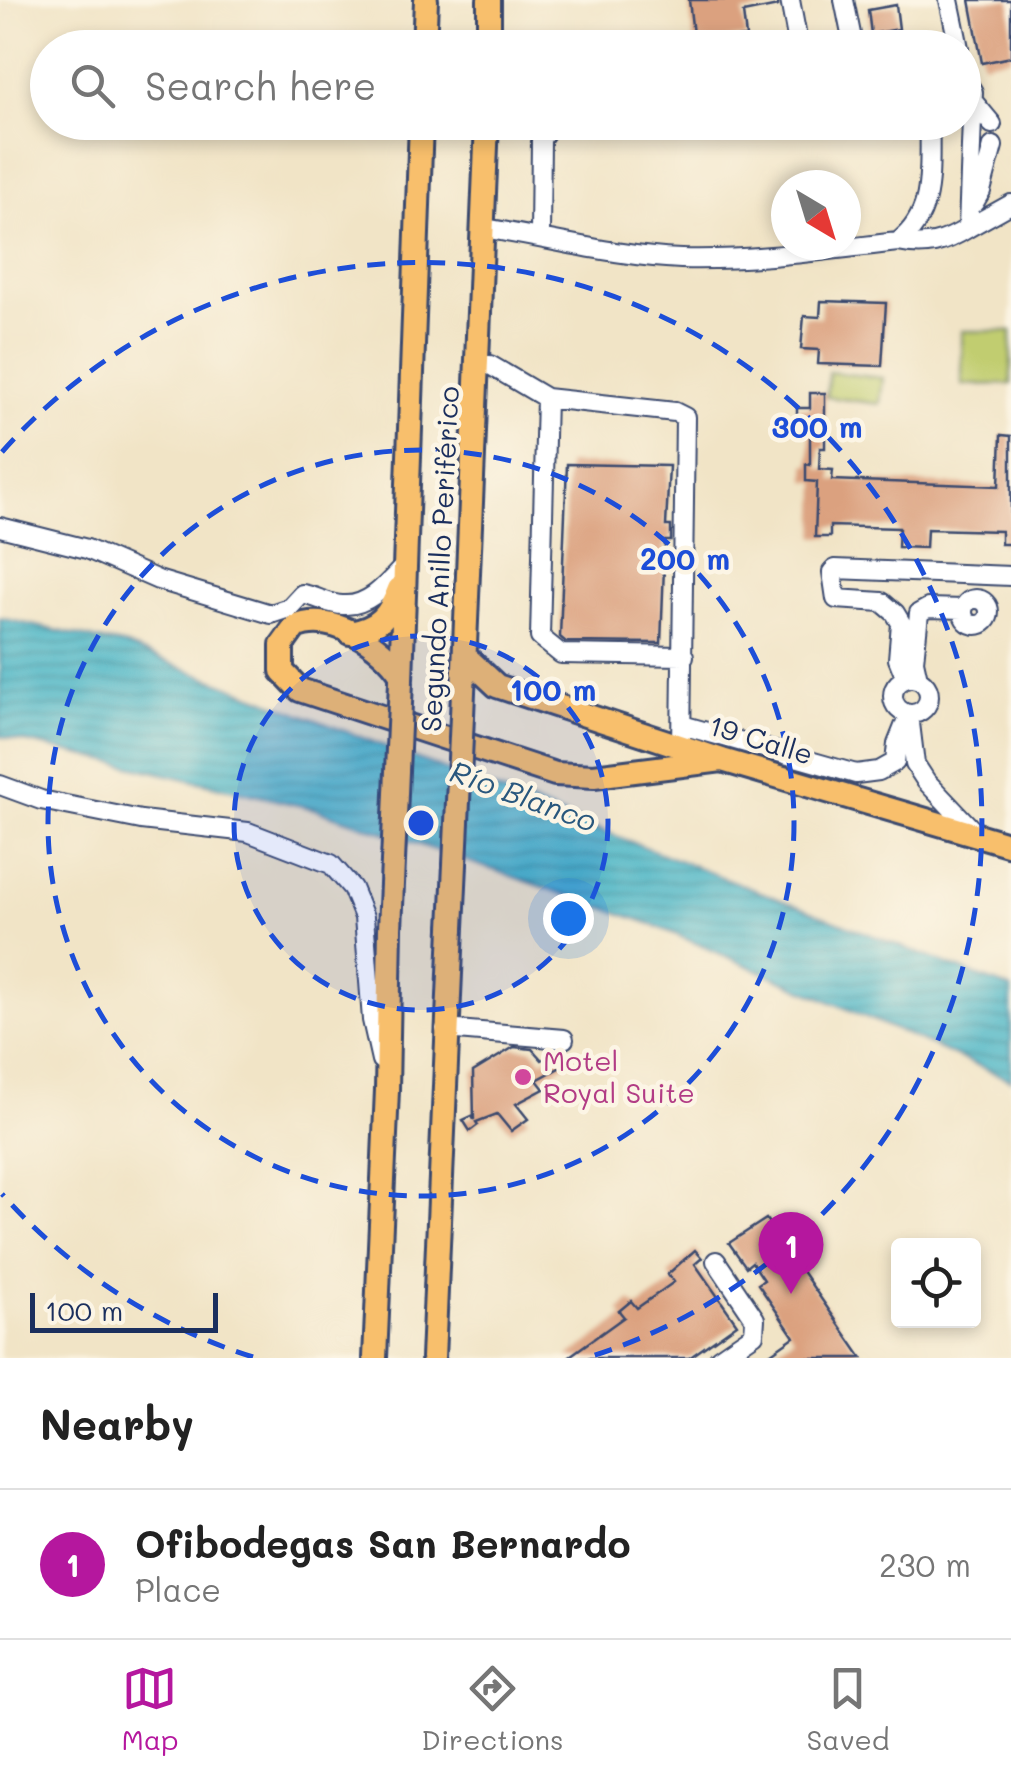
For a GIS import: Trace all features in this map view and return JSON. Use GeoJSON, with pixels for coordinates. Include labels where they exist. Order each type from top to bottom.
{"type":"FeatureCollection","features":[{"type":"Feature","properties":{"kind":"main road"},"geometry":{"type":"LineString","coordinates":[[425,30],[426,0]]}},
{"type":"Feature","properties":{"kind":"main road"},"geometry":{"type":"LineString","coordinates":[[489,0],[489,30]]}},
{"type":"Feature","properties":{"kind":"main road","name":"Segundo Anillo Periférico"},"geometry":{"type":"LineString","coordinates":[[374,1358],[420,140]]}},
{"type":"Feature","properties":{"kind":"main road","name":"Segundo Anillo Periférico"},"geometry":{"type":"LineString","coordinates":[[433,1358],[486,140]]}},
{"type":"Feature","properties":{"kind":"main road"},"geometry":{"type":"LineString","coordinates":[[350,632],[369,630],[385,619],[404,570]]}},
{"type":"Feature","properties":{"kind":"main road"},"geometry":{"type":"LineString","coordinates":[[401,677],[386,654],[350,632],[319,622],[295,627],[282,645],[282,671],[289,682],[309,694],[555,774],[594,776],[722,760]]}},
{"type":"Feature","properties":{"kind":"main road","name":"19 Calle"},"geometry":{"type":"LineString","coordinates":[[465,656],[497,686],[681,736],[722,760],[1011,845]]}},
{"type":"Feature","properties":{"kind":"main road"},"geometry":{"type":"LineString","coordinates":[[462,712],[497,686]]}},
{"type":"Feature","properties":{"kind":"street"},"geometry":{"type":"LineString","coordinates":[[790,0],[796,30]]}},
{"type":"Feature","properties":{"kind":"street"},"geometry":{"type":"LineString","coordinates":[[844,0],[850,30]]}},
{"type":"Feature","properties":{"kind":"street"},"geometry":{"type":"LineString","coordinates":[[949,0],[955,30]]}},
{"type":"Feature","properties":{"kind":"street"},"geometry":{"type":"LineString","coordinates":[[981,111],[992,124]]}},
{"type":"Feature","properties":{"kind":"street"},"geometry":{"type":"LineString","coordinates":[[540,235],[541,140]]}},
{"type":"Feature","properties":{"kind":"street"},"geometry":{"type":"LineString","coordinates":[[898,242],[914,230],[928,198],[930,140]]}},
{"type":"Feature","properties":{"kind":"street"},"geometry":{"type":"LineString","coordinates":[[968,228],[972,140]]}},
{"type":"Feature","properties":{"kind":"street"},"geometry":{"type":"LineString","coordinates":[[971,209],[981,191],[993,146]]}},
{"type":"Feature","properties":{"kind":"street"},"geometry":{"type":"LineString","coordinates":[[483,228],[540,235],[602,252],[683,259],[898,242],[914,246],[943,243],[1011,204]]}},
{"type":"Feature","properties":{"kind":"street"},"geometry":{"type":"LineString","coordinates":[[479,365],[490,366],[546,398],[675,412],[685,417],[681,736],[856,774],[879,771],[895,762],[908,714]]}},
{"type":"Feature","properties":{"kind":"street"},"geometry":{"type":"LineString","coordinates":[[546,398],[540,637],[561,654],[684,656]]}},
{"type":"Feature","properties":{"kind":"street"},"geometry":{"type":"LineString","coordinates":[[0,526],[87,550],[158,580],[271,614],[289,608],[302,594],[343,605],[363,602],[404,570]]}},
{"type":"Feature","properties":{"kind":"street"},"geometry":{"type":"LineString","coordinates":[[912,679],[896,686],[893,697],[898,708],[908,714],[920,712],[929,700],[926,686],[912,679],[898,659],[900,623],[882,602],[836,599],[834,569],[1011,576]]}},
{"type":"Feature","properties":{"kind":"street"},"geometry":{"type":"LineString","coordinates":[[912,679],[919,613],[928,608],[963,609],[966,620],[974,625],[987,620],[989,611],[1011,610]]}},
{"type":"Feature","properties":{"kind":"street"},"geometry":{"type":"LineString","coordinates":[[908,714],[915,764],[977,835]]}},
{"type":"Feature","properties":{"kind":"street"},"geometry":{"type":"LineString","coordinates":[[0,785],[41,800],[141,820],[248,832],[332,864],[352,888],[364,917],[372,1020],[387,1090]]}},
{"type":"Feature","properties":{"kind":"street"},"geometry":{"type":"LineString","coordinates":[[445,1029],[564,1038]]}},
{"type":"Feature","properties":{"kind":"street"},"geometry":{"type":"LineString","coordinates":[[716,1261],[755,1319],[754,1334],[719,1358]]}},
{"type":"Feature","properties":{"kind":"green space"},"geometry":{"type":"Polygon","coordinates":[[[962,331],[1011,331],[1011,384],[962,385],[962,331]]]}},
{"type":"Feature","properties":{"kind":"green space"},"geometry":{"type":"Polygon","coordinates":[[[829,372],[883,378],[880,404],[826,397],[829,372]]]}},
{"type":"Feature","properties":{"kind":"water"},"geometry":{"type":"Polygon","coordinates":[[[0,618],[126,646],[1011,989],[1011,1080],[654,925],[315,809],[0,736],[0,618]]]}},
{"type":"Feature","properties":{"kind":"building"},"geometry":{"type":"Polygon","coordinates":[[[689,0],[778,0],[778,6],[743,13],[745,30],[692,30],[689,0]]]}},
{"type":"Feature","properties":{"kind":"building"},"geometry":{"type":"Polygon","coordinates":[[[970,0],[1011,0],[1011,57],[982,63],[981,30],[976,30],[970,0]]]}},
{"type":"Feature","properties":{"kind":"building"},"geometry":{"type":"Polygon","coordinates":[[[896,5],[899,29],[870,30],[868,10],[896,5]]]}},
{"type":"Feature","properties":{"kind":"building"},"geometry":{"type":"Polygon","coordinates":[[[821,301],[886,303],[882,366],[818,364],[819,350],[801,349],[804,316],[820,317],[821,301]]]}},
{"type":"Feature","properties":{"kind":"building"},"geometry":{"type":"Polygon","coordinates":[[[810,393],[825,393],[825,448],[820,448],[819,469],[833,470],[832,480],[999,486],[1001,435],[1011,436],[1011,544],[1001,544],[1001,531],[927,529],[926,548],[898,547],[899,528],[830,526],[830,537],[815,537],[817,482],[806,481],[810,431],[797,431],[797,408],[810,408],[810,393]]]}},
{"type":"Feature","properties":{"kind":"building"},"geometry":{"type":"Polygon","coordinates":[[[567,464],[669,466],[666,526],[671,526],[671,541],[665,541],[661,643],[566,642],[560,637],[567,464]]]}},
{"type":"Feature","properties":{"kind":"building"},"geometry":{"type":"Polygon","coordinates":[[[514,1047],[532,1049],[542,1060],[558,1052],[570,1062],[537,1080],[544,1089],[516,1104],[528,1119],[511,1131],[497,1114],[476,1122],[478,1125],[470,1131],[463,1120],[472,1116],[474,1120],[473,1072],[514,1047]]]}},
{"type":"Feature","properties":{"kind":"building"},"geometry":{"type":"Polygon","coordinates":[[[766,1219],[862,1358],[764,1358],[794,1337],[758,1284],[764,1280],[752,1262],[746,1267],[729,1243],[766,1219]]]}},
{"type":"Feature","properties":{"kind":"building"},"geometry":{"type":"Polygon","coordinates":[[[695,1250],[702,1258],[695,1264],[737,1324],[689,1358],[567,1358],[624,1317],[619,1311],[631,1301],[637,1308],[674,1282],[668,1274],[695,1250]]]}},
{"type":"Feature","properties":{"kind":"place","name":"Motel Royal Suite"},"geometry":{"type":"Point","coordinates":[523,1077]}},
{"type":"Feature","properties":{"kind":"place","name":"Ofibodegas San Bernardo"},"geometry":{"type":"Point","coordinates":[791,1294]}},
{"type":"Feature","properties":{"kind":"water label","name":"Río Blanco"},"geometry":{"type":"Point","coordinates":[523,797]}}]}
